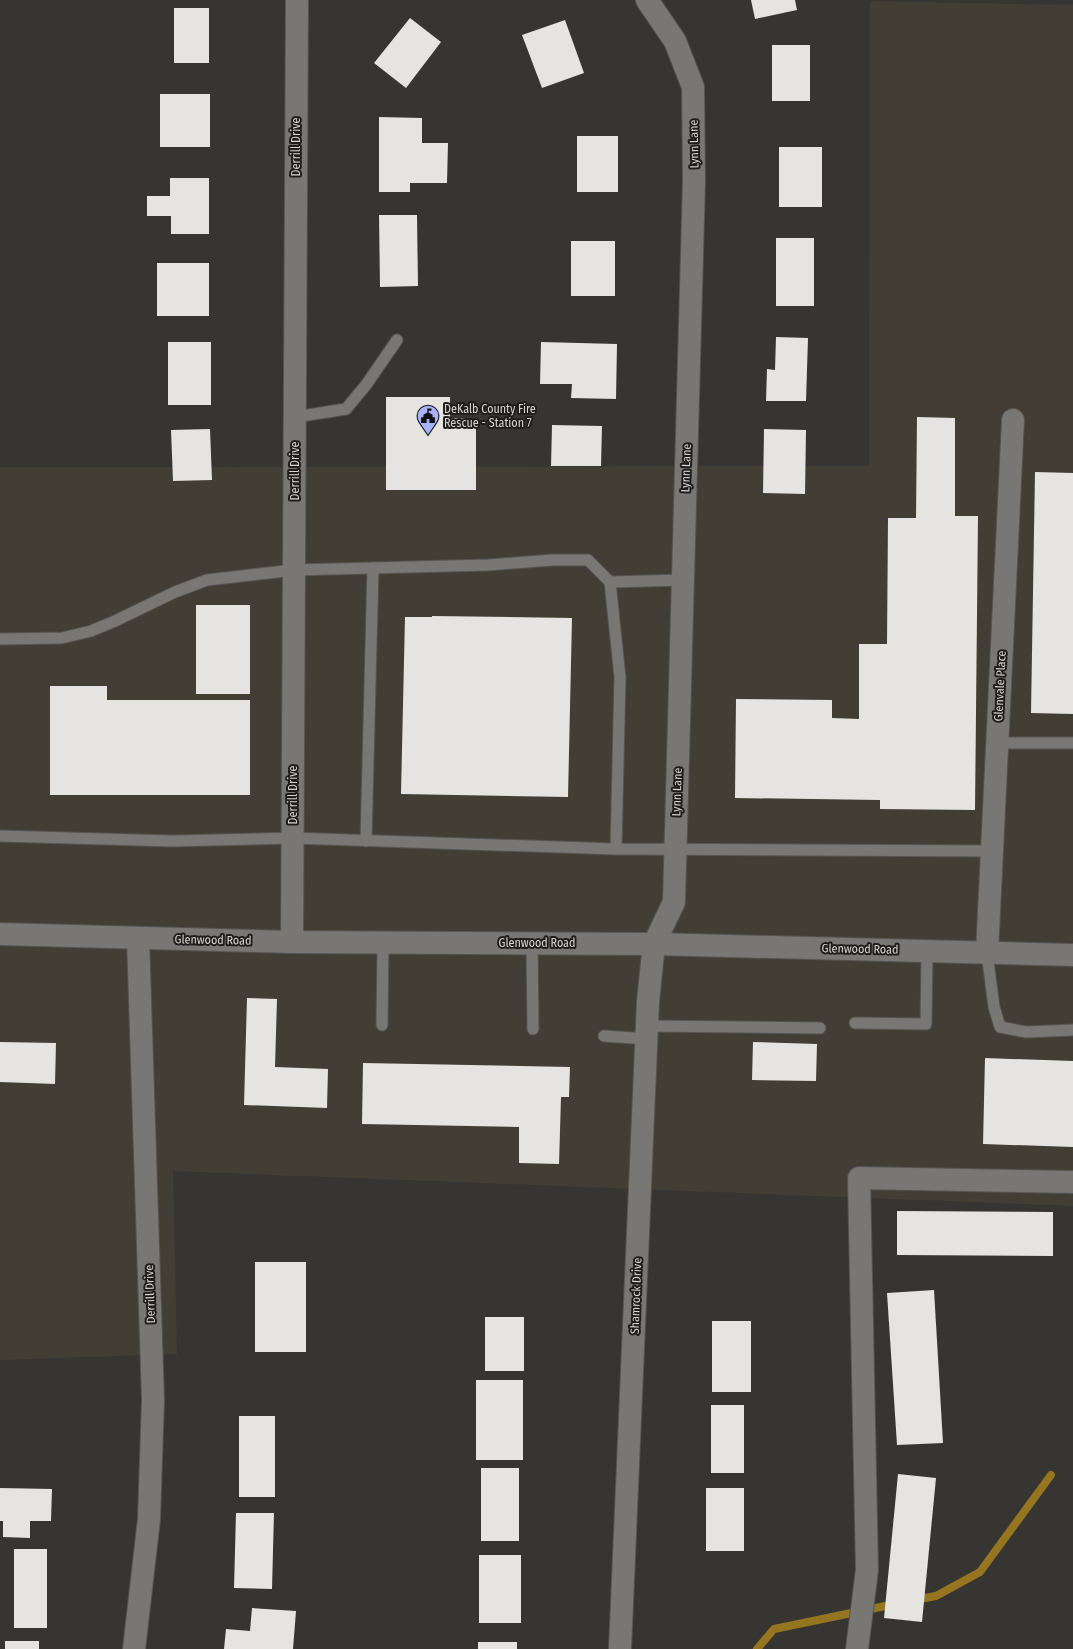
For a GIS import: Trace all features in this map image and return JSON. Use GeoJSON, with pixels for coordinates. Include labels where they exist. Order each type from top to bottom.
{"type":"FeatureCollection","features":[{"type":"Feature","properties":{"kind":"street","name":"Derrill Drive"},"geometry":{"type":"LineString","coordinates":[[292,942],[297,0]]}},
{"type":"Feature","properties":{"kind":"street","name":"Lynn Lane"},"geometry":{"type":"LineString","coordinates":[[647,0],[675,41],[693,87],[694,181],[674,902],[654,944]]}},
{"type":"Feature","properties":{"kind":"street","name":"Glenvale Place"},"geometry":{"type":"LineString","coordinates":[[987,953],[1013,420]]}},
{"type":"Feature","properties":{"kind":"street","name":"Glenwood Road"},"geometry":{"type":"LineString","coordinates":[[0,934],[292,942],[654,944],[1073,955]]}},
{"type":"Feature","properties":{"kind":"street","name":"Derrill Drive"},"geometry":{"type":"LineString","coordinates":[[134,1649],[149,1519],[153,1400],[138,938]]}},
{"type":"Feature","properties":{"kind":"street","name":"Shamrock Drive"},"geometry":{"type":"LineString","coordinates":[[620,1649],[647,1032],[654,944]]}},
{"type":"Feature","properties":{"kind":"street"},"geometry":{"type":"LineString","coordinates":[[857,1649],[867,1570],[859,1178],[1073,1182]]}},
{"type":"Feature","properties":{"kind":"lane"},"geometry":{"type":"LineString","coordinates":[[295,417],[346,409],[366,385],[397,340]]}},
{"type":"Feature","properties":{"kind":"lane"},"geometry":{"type":"LineString","coordinates":[[0,639],[62,638],[91,631],[175,592],[207,580],[294,570],[488,565],[552,560],[588,560],[610,582],[620,677],[616,849]]}},
{"type":"Feature","properties":{"kind":"lane"},"geometry":{"type":"LineString","coordinates":[[366,840],[373,568]]}},
{"type":"Feature","properties":{"kind":"lane"},"geometry":{"type":"LineString","coordinates":[[610,582],[683,580]]}},
{"type":"Feature","properties":{"kind":"lane"},"geometry":{"type":"LineString","coordinates":[[997,743],[1073,743]]}},
{"type":"Feature","properties":{"kind":"lane"},"geometry":{"type":"LineString","coordinates":[[0,836],[172,841],[293,838],[616,849],[992,851]]}},
{"type":"Feature","properties":{"kind":"lane"},"geometry":{"type":"LineString","coordinates":[[382,1025],[383,942]]}},
{"type":"Feature","properties":{"kind":"lane"},"geometry":{"type":"LineString","coordinates":[[532,943],[533,1029]]}},
{"type":"Feature","properties":{"kind":"lane"},"geometry":{"type":"LineString","coordinates":[[855,1023],[926,1024],[927,950]]}},
{"type":"Feature","properties":{"kind":"lane"},"geometry":{"type":"LineString","coordinates":[[987,953],[994,1007],[1000,1027],[1026,1032],[1073,1030]]}},
{"type":"Feature","properties":{"kind":"lane"},"geometry":{"type":"LineString","coordinates":[[604,1036],[647,1032],[820,1028]]}},
{"type":"Feature","properties":{"kind":"shaded area"},"geometry":{"type":"Polygon","coordinates":[[[870,1],[1073,5],[1073,1206],[173,1171],[177,1354],[0,1360],[0,467],[869,466],[870,1]]]}},
{"type":"Feature","properties":{"kind":"building"},"geometry":{"type":"Polygon","coordinates":[[[751,0],[795,0],[797,10],[755,19],[751,0]]]}},
{"type":"Feature","properties":{"kind":"building"},"geometry":{"type":"Polygon","coordinates":[[[174,8],[209,8],[209,63],[174,63],[174,8]]]}},
{"type":"Feature","properties":{"kind":"building"},"geometry":{"type":"Polygon","coordinates":[[[410,18],[441,42],[406,88],[374,63],[410,18]]]}},
{"type":"Feature","properties":{"kind":"building"},"geometry":{"type":"Polygon","coordinates":[[[565,20],[584,73],[542,88],[522,35],[565,20]]]}},
{"type":"Feature","properties":{"kind":"building"},"geometry":{"type":"Polygon","coordinates":[[[772,45],[810,45],[810,101],[772,101],[772,45]]]}},
{"type":"Feature","properties":{"kind":"building"},"geometry":{"type":"Polygon","coordinates":[[[160,94],[210,94],[210,147],[160,147],[160,94]]]}},
{"type":"Feature","properties":{"kind":"building"},"geometry":{"type":"Polygon","coordinates":[[[379,117],[422,118],[422,143],[448,143],[447,183],[410,183],[410,192],[379,192],[379,117]]]}},
{"type":"Feature","properties":{"kind":"building"},"geometry":{"type":"Polygon","coordinates":[[[577,136],[618,136],[618,192],[577,192],[577,136]]]}},
{"type":"Feature","properties":{"kind":"building"},"geometry":{"type":"Polygon","coordinates":[[[779,147],[822,147],[822,207],[779,207],[779,147]]]}},
{"type":"Feature","properties":{"kind":"building"},"geometry":{"type":"Polygon","coordinates":[[[170,178],[209,178],[209,234],[171,234],[171,216],[147,216],[147,196],[170,196],[170,178]]]}},
{"type":"Feature","properties":{"kind":"building"},"geometry":{"type":"Polygon","coordinates":[[[379,215],[417,215],[418,286],[380,287],[379,215]]]}},
{"type":"Feature","properties":{"kind":"building"},"geometry":{"type":"Polygon","coordinates":[[[776,238],[814,238],[814,306],[776,306],[776,238]]]}},
{"type":"Feature","properties":{"kind":"building"},"geometry":{"type":"Polygon","coordinates":[[[571,241],[615,241],[615,296],[571,296],[571,241]]]}},
{"type":"Feature","properties":{"kind":"building"},"geometry":{"type":"Polygon","coordinates":[[[157,263],[209,263],[209,316],[157,316],[157,263]]]}},
{"type":"Feature","properties":{"kind":"building"},"geometry":{"type":"Polygon","coordinates":[[[776,337],[808,338],[806,401],[766,401],[767,369],[775,370],[776,337]]]}},
{"type":"Feature","properties":{"kind":"building"},"geometry":{"type":"Polygon","coordinates":[[[168,342],[211,342],[211,405],[168,405],[168,342]]]}},
{"type":"Feature","properties":{"kind":"building"},"geometry":{"type":"Polygon","coordinates":[[[541,342],[617,344],[616,399],[571,398],[572,384],[540,384],[541,342]]]}},
{"type":"Feature","properties":{"kind":"building"},"geometry":{"type":"Polygon","coordinates":[[[386,397],[450,397],[450,418],[476,419],[476,490],[386,490],[386,397]]]}},
{"type":"Feature","properties":{"kind":"building"},"geometry":{"type":"Polygon","coordinates":[[[917,417],[955,418],[955,516],[978,516],[975,810],[880,809],[880,800],[735,798],[736,699],[832,700],[832,718],[859,719],[859,644],[887,644],[888,518],[916,518],[917,417]]]}},
{"type":"Feature","properties":{"kind":"building"},"geometry":{"type":"Polygon","coordinates":[[[552,425],[602,426],[601,466],[551,466],[552,425]]]}},
{"type":"Feature","properties":{"kind":"building"},"geometry":{"type":"Polygon","coordinates":[[[210,429],[212,480],[173,481],[171,430],[210,429]]]}},
{"type":"Feature","properties":{"kind":"building"},"geometry":{"type":"Polygon","coordinates":[[[764,429],[806,430],[805,494],[763,493],[764,429]]]}},
{"type":"Feature","properties":{"kind":"building"},"geometry":{"type":"Polygon","coordinates":[[[1035,472],[1073,473],[1073,714],[1031,713],[1035,472]]]}},
{"type":"Feature","properties":{"kind":"building"},"geometry":{"type":"Polygon","coordinates":[[[196,605],[250,605],[250,694],[196,694],[196,605]]]}},
{"type":"Feature","properties":{"kind":"building"},"geometry":{"type":"Polygon","coordinates":[[[405,617],[572,618],[568,797],[401,794],[405,617]]]}},
{"type":"Feature","properties":{"kind":"building"},"geometry":{"type":"Polygon","coordinates":[[[50,686],[107,686],[107,700],[250,700],[250,795],[50,795],[50,686]]]}},
{"type":"Feature","properties":{"kind":"building"},"geometry":{"type":"Polygon","coordinates":[[[247,998],[277,999],[275,1067],[328,1069],[327,1108],[244,1105],[247,998]]]}},
{"type":"Feature","properties":{"kind":"building"},"geometry":{"type":"Polygon","coordinates":[[[0,1042],[56,1043],[55,1084],[0,1082],[0,1042]]]}},
{"type":"Feature","properties":{"kind":"building"},"geometry":{"type":"Polygon","coordinates":[[[753,1042],[817,1044],[816,1081],[752,1080],[753,1042]]]}},
{"type":"Feature","properties":{"kind":"building"},"geometry":{"type":"Polygon","coordinates":[[[985,1058],[1073,1061],[1073,1147],[983,1144],[985,1058]]]}},
{"type":"Feature","properties":{"kind":"building"},"geometry":{"type":"Polygon","coordinates":[[[363,1063],[570,1067],[569,1097],[561,1097],[559,1164],[519,1163],[519,1127],[362,1124],[363,1063]]]}},
{"type":"Feature","properties":{"kind":"building"},"geometry":{"type":"Polygon","coordinates":[[[897,1211],[1053,1212],[1053,1256],[897,1255],[897,1211]]]}},
{"type":"Feature","properties":{"kind":"building"},"geometry":{"type":"Polygon","coordinates":[[[255,1262],[306,1262],[306,1352],[255,1352],[255,1262]]]}},
{"type":"Feature","properties":{"kind":"building"},"geometry":{"type":"Polygon","coordinates":[[[934,1290],[943,1443],[897,1445],[887,1293],[934,1290]]]}},
{"type":"Feature","properties":{"kind":"building"},"geometry":{"type":"Polygon","coordinates":[[[485,1317],[524,1317],[524,1371],[485,1371],[485,1317]]]}},
{"type":"Feature","properties":{"kind":"building"},"geometry":{"type":"Polygon","coordinates":[[[712,1321],[751,1321],[751,1392],[712,1392],[712,1321]]]}},
{"type":"Feature","properties":{"kind":"building"},"geometry":{"type":"Polygon","coordinates":[[[476,1380],[523,1380],[523,1460],[476,1460],[476,1380]]]}},
{"type":"Feature","properties":{"kind":"building"},"geometry":{"type":"Polygon","coordinates":[[[711,1405],[744,1405],[744,1473],[711,1473],[711,1405]]]}},
{"type":"Feature","properties":{"kind":"building"},"geometry":{"type":"Polygon","coordinates":[[[239,1416],[275,1416],[275,1497],[239,1497],[239,1416]]]}},
{"type":"Feature","properties":{"kind":"building"},"geometry":{"type":"Polygon","coordinates":[[[481,1468],[519,1468],[519,1541],[481,1541],[481,1468]]]}},
{"type":"Feature","properties":{"kind":"building"},"geometry":{"type":"Polygon","coordinates":[[[898,1474],[936,1478],[922,1622],[884,1618],[898,1474]]]}},
{"type":"Feature","properties":{"kind":"building"},"geometry":{"type":"Polygon","coordinates":[[[0,1488],[52,1489],[51,1521],[30,1521],[30,1538],[3,1537],[3,1521],[0,1521],[0,1488]]]}},
{"type":"Feature","properties":{"kind":"building"},"geometry":{"type":"Polygon","coordinates":[[[706,1488],[744,1488],[744,1551],[706,1551],[706,1488]]]}},
{"type":"Feature","properties":{"kind":"building"},"geometry":{"type":"Polygon","coordinates":[[[236,1513],[274,1513],[272,1589],[234,1588],[236,1513]]]}},
{"type":"Feature","properties":{"kind":"building"},"geometry":{"type":"Polygon","coordinates":[[[14,1549],[47,1549],[47,1628],[14,1628],[14,1549]]]}},
{"type":"Feature","properties":{"kind":"building"},"geometry":{"type":"Polygon","coordinates":[[[479,1555],[521,1555],[521,1623],[479,1623],[479,1555]]]}},
{"type":"Feature","properties":{"kind":"building"},"geometry":{"type":"Polygon","coordinates":[[[252,1608],[296,1611],[293,1649],[224,1649],[226,1629],[250,1631],[252,1608]]]}},
{"type":"Feature","properties":{"kind":"building"},"geometry":{"type":"Polygon","coordinates":[[[5,1641],[39,1641],[39,1649],[5,1649],[5,1641]]]}},
{"type":"Feature","properties":{"kind":"building"},"geometry":{"type":"Polygon","coordinates":[[[478,1642],[517,1642],[517,1649],[478,1649],[478,1642]]]}},
{"type":"Feature","properties":{"kind":"waterway"},"geometry":{"type":"LineString","coordinates":[[914,1600],[936,1596],[980,1572],[1051,1475]]}},
{"type":"Feature","properties":{"kind":"waterway"},"geometry":{"type":"LineString","coordinates":[[757,1649],[774,1629],[895,1604]]}},
{"type":"Feature","properties":{"kind":"place","name":"DeKalb County Fire Rescue - Station 7"},"geometry":{"type":"Point","coordinates":[428,436]}}]}
